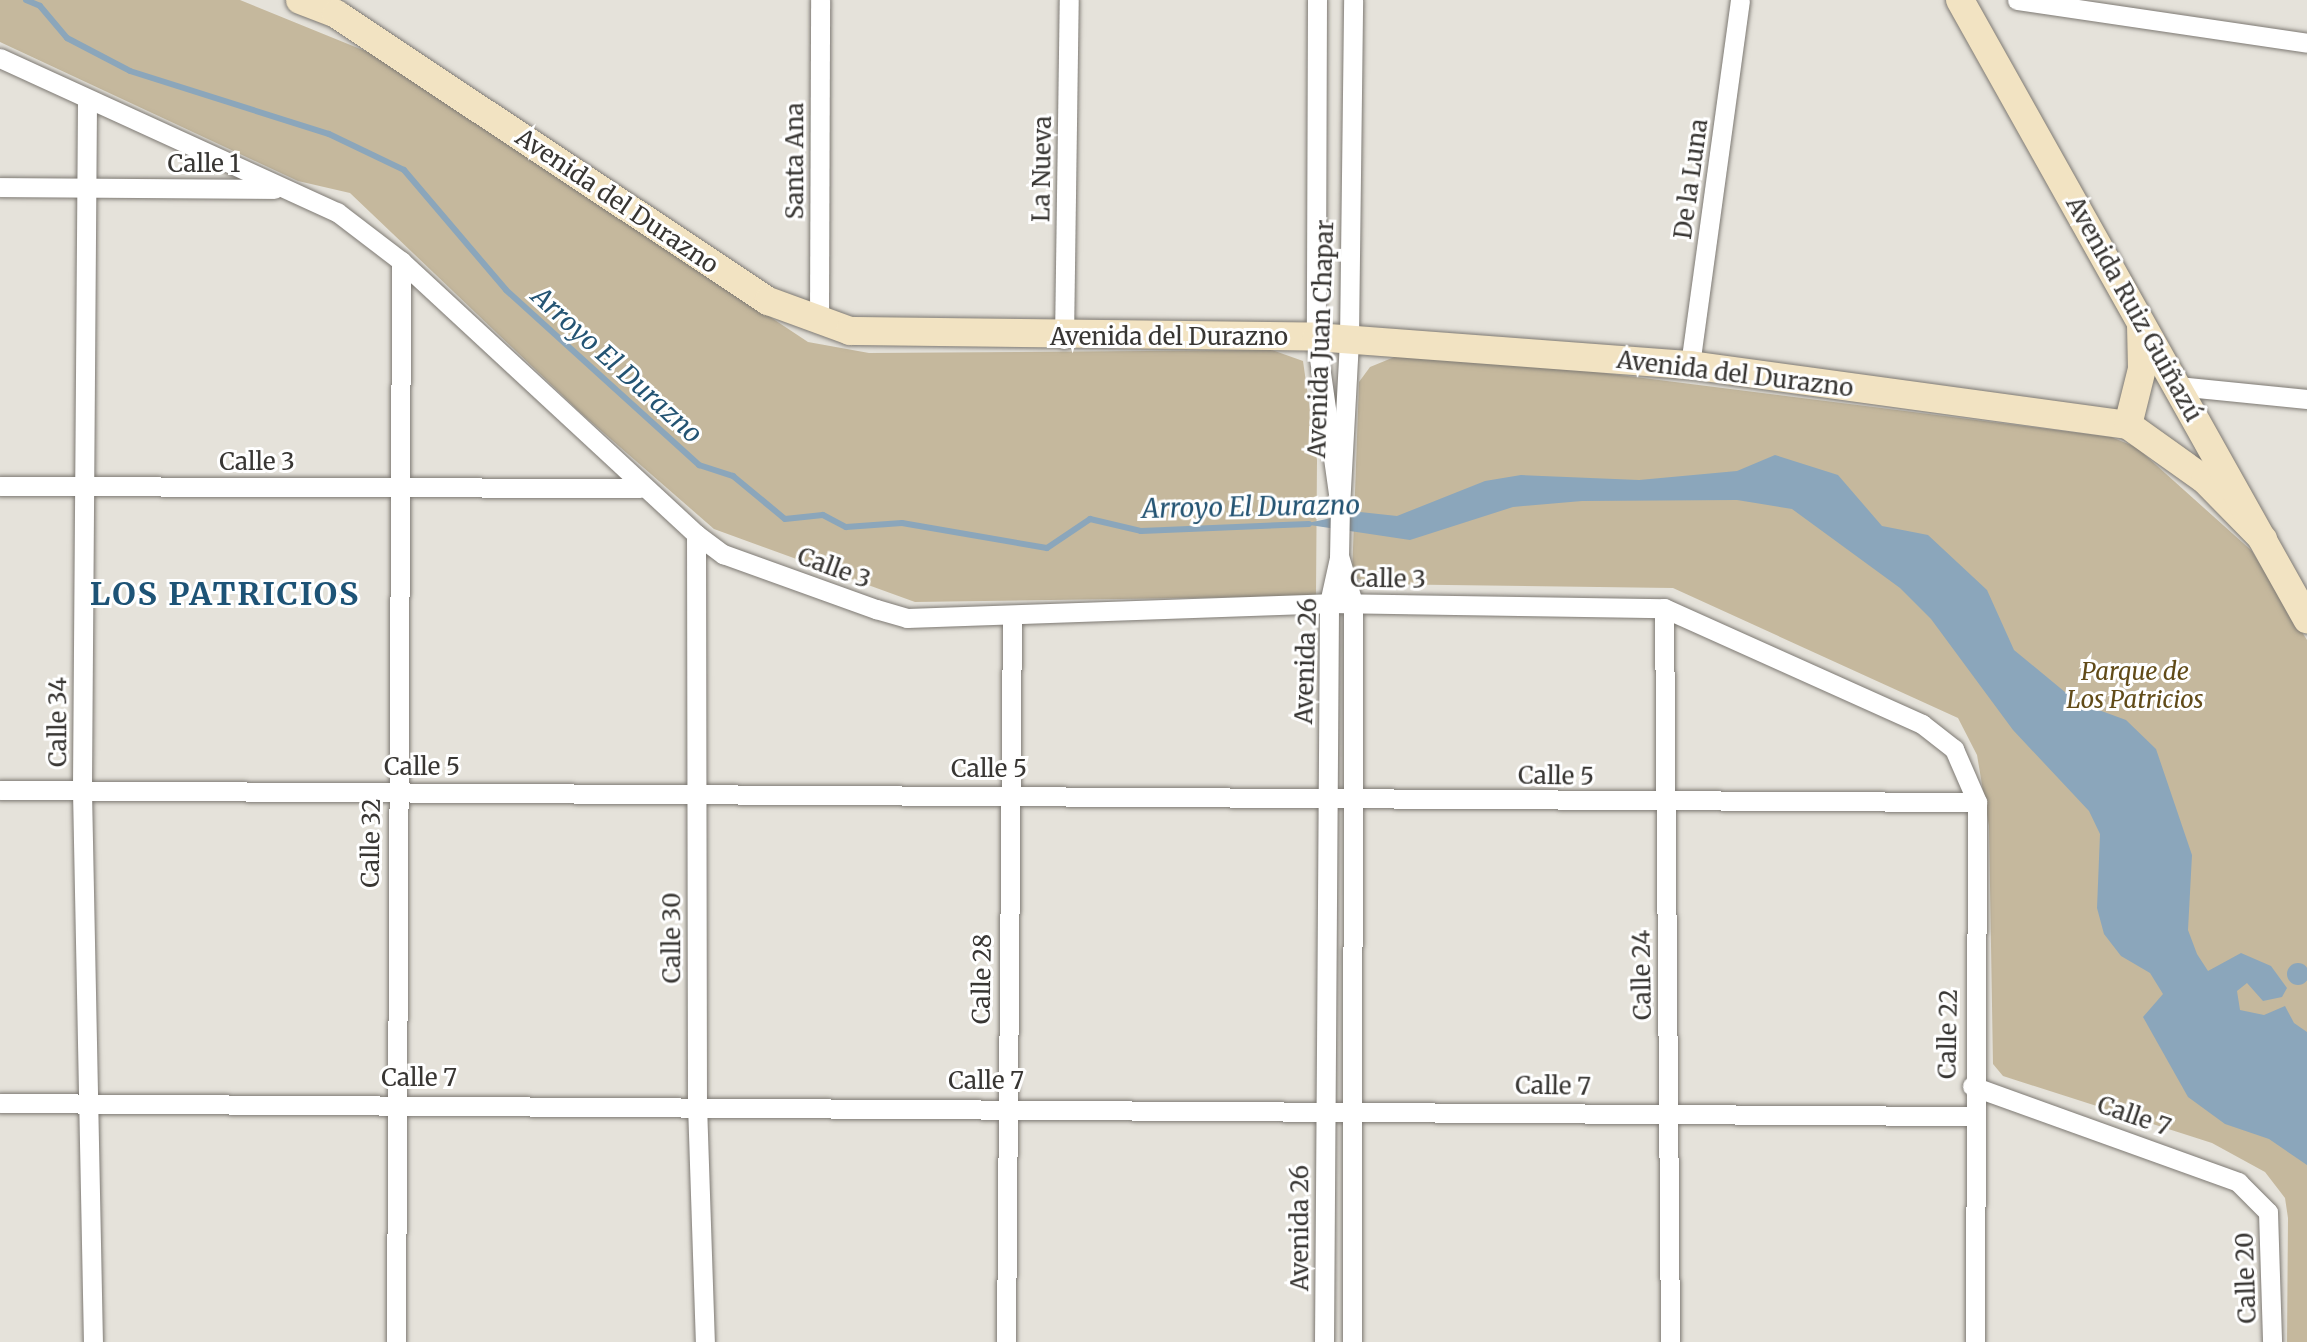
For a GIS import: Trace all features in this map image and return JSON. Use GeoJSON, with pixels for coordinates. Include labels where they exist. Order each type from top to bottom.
{"type":"FeatureCollection","features":[{"type":"Feature","properties":{"kind":"main road","name":"Avenida del Durazno"},"geometry":{"type":"LineString","coordinates":[[300,0],[337,7],[768,301],[819,322],[850,331],[1064,339],[1349,339],[1690,365],[2128,425]]}},
{"type":"Feature","properties":{"kind":"main road","name":"Avenida Ruiz Guiñazú"},"geometry":{"type":"LineString","coordinates":[[1960,0],[2307,620]]}},
{"type":"Feature","properties":{"kind":"main road"},"geometry":{"type":"LineString","coordinates":[[2141,321],[2141,369],[2128,425],[2205,480],[2263,539]]}},
{"type":"Feature","properties":{"kind":"street","name":"Santa Ana"},"geometry":{"type":"LineString","coordinates":[[819,322],[820,0]]}},
{"type":"Feature","properties":{"kind":"street","name":"La Nueva"},"geometry":{"type":"LineString","coordinates":[[1064,339],[1069,0]]}},
{"type":"Feature","properties":{"kind":"street","name":"Avenida Juan Chapar"},"geometry":{"type":"LineString","coordinates":[[1317,0],[1316,337],[1340,507]]}},
{"type":"Feature","properties":{"kind":"street","name":"Avenida Juan Chapar"},"geometry":{"type":"LineString","coordinates":[[1340,507],[1349,339],[1353,0]]}},
{"type":"Feature","properties":{"kind":"street","name":"De la Luna"},"geometry":{"type":"LineString","coordinates":[[1690,365],[1740,0]]}},
{"type":"Feature","properties":{"kind":"street"},"geometry":{"type":"LineString","coordinates":[[2017,0],[2307,43]]}},
{"type":"Feature","properties":{"kind":"street"},"geometry":{"type":"LineString","coordinates":[[0,58],[87,102],[282,189]]}},
{"type":"Feature","properties":{"kind":"street","name":"Calle 34"},"geometry":{"type":"LineString","coordinates":[[87,102],[82,790],[91,1104],[93,1342]]}},
{"type":"Feature","properties":{"kind":"street","name":"Calle 1"},"geometry":{"type":"LineString","coordinates":[[0,187],[282,189],[337,212],[395,257],[640,488]]}},
{"type":"Feature","properties":{"kind":"street","name":"Calle 32"},"geometry":{"type":"LineString","coordinates":[[395,257],[399,487],[393,1103],[396,1342]]}},
{"type":"Feature","properties":{"kind":"street"},"geometry":{"type":"LineString","coordinates":[[2177,386],[2307,399]]}},
{"type":"Feature","properties":{"kind":"street","name":"Calle 3"},"geometry":{"type":"LineString","coordinates":[[0,486],[640,488],[723,554],[908,618],[1012,617],[1329,603],[1664,608],[1942,737]]}},
{"type":"Feature","properties":{"kind":"street"},"geometry":{"type":"LineString","coordinates":[[1339,558],[1340,507]]}},
{"type":"Feature","properties":{"kind":"street","name":"Calle 30"},"geometry":{"type":"LineString","coordinates":[[696,534],[697,1104],[705,1342]]}},
{"type":"Feature","properties":{"kind":"street","name":"Avenida 26"},"geometry":{"type":"LineString","coordinates":[[1339,558],[1353,603],[1352,1342]]}},
{"type":"Feature","properties":{"kind":"street","name":"Avenida 26"},"geometry":{"type":"LineString","coordinates":[[1324,1342],[1329,603],[1339,558]]}},
{"type":"Feature","properties":{"kind":"street","name":"Calle 24"},"geometry":{"type":"LineString","coordinates":[[1664,608],[1670,1342]]}},
{"type":"Feature","properties":{"kind":"street","name":"Calle 28"},"geometry":{"type":"LineString","coordinates":[[1006,1342],[1004,1105],[1012,617]]}},
{"type":"Feature","properties":{"kind":"street","name":"Calle 22"},"geometry":{"type":"LineString","coordinates":[[1942,737],[1968,770],[1977,802],[1972,1086],[1975,1342]]}},
{"type":"Feature","properties":{"kind":"street","name":"Calle 5"},"geometry":{"type":"LineString","coordinates":[[0,790],[1009,793],[1328,799],[1977,802]]}},
{"type":"Feature","properties":{"kind":"street","name":"Calle 7"},"geometry":{"type":"LineString","coordinates":[[1972,1086],[2216,1171],[2268,1212]]}},
{"type":"Feature","properties":{"kind":"street","name":"Calle 7"},"geometry":{"type":"LineString","coordinates":[[0,1103],[1004,1105],[1972,1116]]}},
{"type":"Feature","properties":{"kind":"street","name":"Calle 20"},"geometry":{"type":"LineString","coordinates":[[2268,1212],[2272,1342]]}},
{"type":"Feature","properties":{"kind":"green space"},"geometry":{"type":"Polygon","coordinates":[[[0,0],[240,0],[375,55],[808,342],[869,353],[1272,350],[1303,361],[1317,460],[1316,596],[915,602],[714,529],[582,414],[350,193],[298,181],[0,42],[0,0]]]}},
{"type":"Feature","properties":{"kind":"green space","name":"Parque de Los Patricios"},"geometry":{"type":"Polygon","coordinates":[[[1414,349],[2111,437],[2136,447],[2252,551],[2307,640],[2307,1342],[2287,1342],[2288,1218],[2285,1198],[2265,1172],[2212,1143],[2003,1076],[1993,1064],[1989,826],[1977,755],[1958,718],[1673,588],[1370,584],[1352,576],[1359,382],[1370,367],[1414,349]]]}},
{"type":"Feature","properties":{"kind":"water"},"geometry":{"type":"Polygon","coordinates":[[[1775,455],[1838,475],[1882,526],[1928,535],[1987,590],[2014,650],[2077,702],[2126,720],[2156,749],[2192,855],[2188,930],[2197,954],[2208,971],[2241,953],[2271,966],[2287,988],[2282,997],[2263,1001],[2247,983],[2237,991],[2240,1010],[2264,1015],[2285,1006],[2294,1023],[2307,1032],[2307,1165],[2269,1139],[2225,1124],[2188,1097],[2143,1017],[2163,994],[2150,973],[2121,956],[2104,934],[2097,908],[2100,834],[2089,811],[2013,730],[1931,619],[1900,588],[1792,509],[1737,500],[1582,501],[1513,507],[1410,540],[1303,524],[1360,512],[1397,516],[1485,481],[1521,475],[1639,480],[1737,471],[1775,455]]]}},
{"type":"Feature","properties":{"kind":"water"},"geometry":{"type":"Polygon","coordinates":[[[2298,963],[2306,966],[2309,974],[2306,982],[2298,985],[2290,982],[2287,974],[2290,966],[2298,963]]]}},
{"type":"Feature","properties":{"kind":"waterway","name":"Arroyo El Durazno"},"geometry":{"type":"LineString","coordinates":[[26,0],[40,6],[67,38],[130,71],[329,134],[404,170],[506,290],[699,465],[733,476],[785,519],[823,515],[846,527],[902,523],[1047,548],[1090,519],[1141,531],[1309,524]]}},
{"type":"Feature","properties":{"kind":"district","name":"LOS PATRICIOS"},"geometry":{"type":"Point","coordinates":[225,594]}}]}
